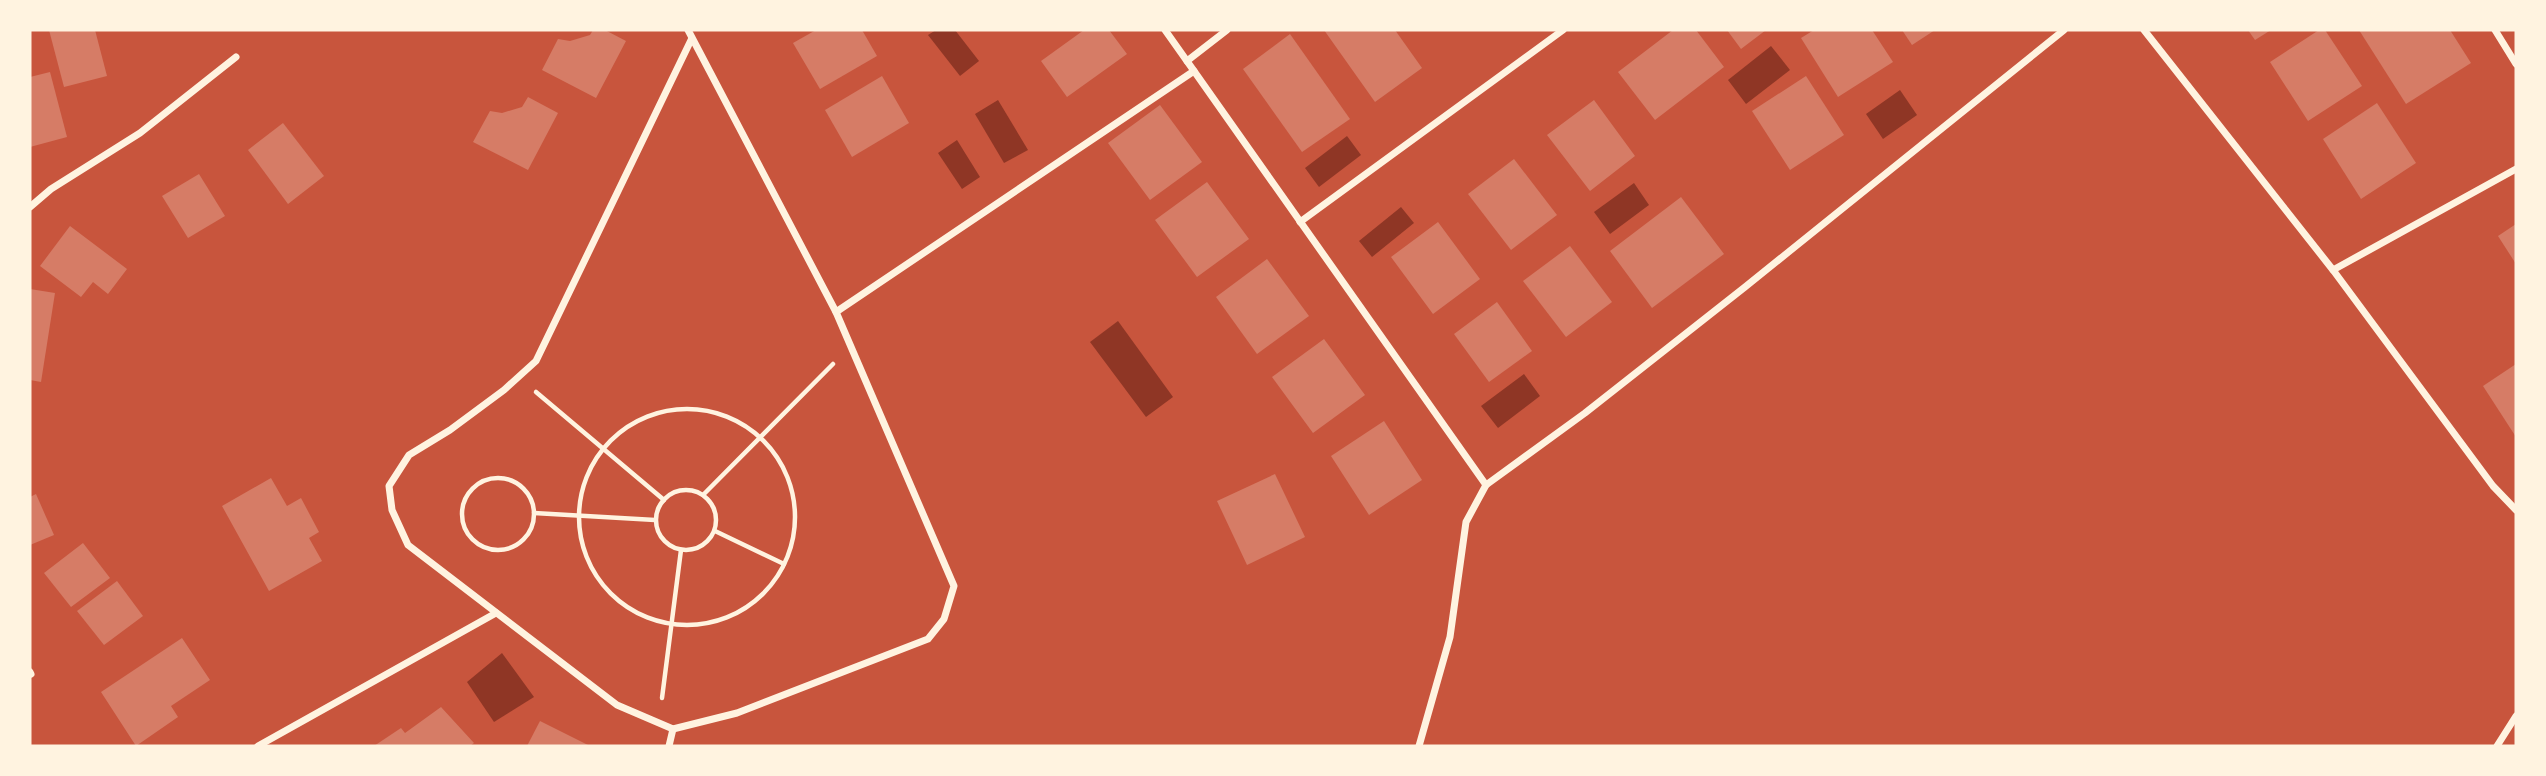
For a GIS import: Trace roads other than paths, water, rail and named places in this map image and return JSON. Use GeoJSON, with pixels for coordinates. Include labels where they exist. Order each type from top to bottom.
{"type":"FeatureCollection","features":[{"type":"Feature","properties":{"kind":"street"},"geometry":{"type":"LineString","coordinates":[[1165,30],[1486,485]]}},
{"type":"Feature","properties":{"kind":"street"},"geometry":{"type":"LineString","coordinates":[[1187,61],[1227,30]]}},
{"type":"Feature","properties":{"kind":"street"},"geometry":{"type":"LineString","coordinates":[[1300,222],[1563,30]]}},
{"type":"Feature","properties":{"kind":"street"},"geometry":{"type":"LineString","coordinates":[[1419,746],[1450,637],[1466,522],[1486,485],[1585,413],[2064,30]]}},
{"type":"Feature","properties":{"kind":"street"},"geometry":{"type":"LineString","coordinates":[[2144,30],[2333,270],[2494,486],[2516,510]]}},
{"type":"Feature","properties":{"kind":"street"},"geometry":{"type":"LineString","coordinates":[[2495,30],[2516,64]]}},
{"type":"Feature","properties":{"kind":"street"},"geometry":{"type":"LineString","coordinates":[[690,34],[836,312],[954,586],[944,619],[928,639],[737,713],[673,729],[617,705],[408,545],[392,510],[389,486],[409,456],[450,429],[536,361],[690,34]]}},
{"type":"Feature","properties":{"kind":"street"},"geometry":{"type":"LineString","coordinates":[[30,207],[51,189],[139,132],[236,57]]}},
{"type":"Feature","properties":{"kind":"street"},"geometry":{"type":"LineString","coordinates":[[836,312],[1194,71]]}},
{"type":"Feature","properties":{"kind":"street"},"geometry":{"type":"LineString","coordinates":[[2333,270],[2516,169]]}},
{"type":"Feature","properties":{"kind":"street"},"geometry":{"type":"LineString","coordinates":[[258,746],[496,612]]}},
{"type":"Feature","properties":{"kind":"street"},"geometry":{"type":"LineString","coordinates":[[2497,746],[2516,717]]}},
{"type":"Feature","properties":{"kind":"street"},"geometry":{"type":"LineString","coordinates":[[2503,746],[2516,717]]}},
{"type":"Feature","properties":{"kind":"street"},"geometry":{"type":"LineString","coordinates":[[669,746],[673,729]]}}]}
